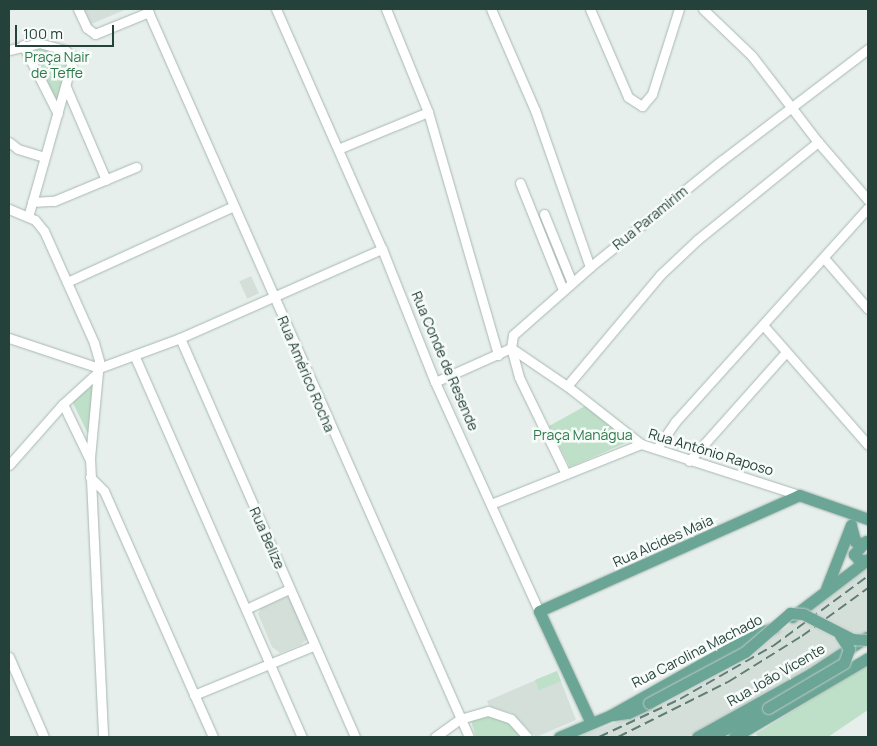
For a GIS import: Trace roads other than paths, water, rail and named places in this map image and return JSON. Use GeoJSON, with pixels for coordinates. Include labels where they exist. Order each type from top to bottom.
{"type":"FeatureCollection","features":[{"type":"Feature","properties":{"kind":"main road","name":"Rua Antônio Raposo"},"geometry":{"type":"LineString","coordinates":[[799,496],[868,519]]}},
{"type":"Feature","properties":{"kind":"main road","name":"Rua Alcides Maia"},"geometry":{"type":"LineString","coordinates":[[539,611],[799,496]]}},
{"type":"Feature","properties":{"kind":"main road"},"geometry":{"type":"LineString","coordinates":[[839,510],[851,525],[856,541],[866,541]]}},
{"type":"Feature","properties":{"kind":"main road"},"geometry":{"type":"LineString","coordinates":[[822,594],[836,571],[851,525]]}},
{"type":"Feature","properties":{"kind":"main road","name":"Rua Carolina Machado"},"geometry":{"type":"LineString","coordinates":[[866,541],[854,555],[867,560]]}},
{"type":"Feature","properties":{"kind":"main road","name":"Rua Carolina Machado"},"geometry":{"type":"LineString","coordinates":[[559,737],[611,715],[755,634],[785,623],[867,560]]}},
{"type":"Feature","properties":{"kind":"main road","name":"Rua Conde de Resende"},"geometry":{"type":"LineString","coordinates":[[539,611],[591,723]]}},
{"type":"Feature","properties":{"kind":"main road"},"geometry":{"type":"LineString","coordinates":[[611,715],[628,713],[745,652],[788,614],[803,614],[840,635],[868,640]]}},
{"type":"Feature","properties":{"kind":"main road"},"geometry":{"type":"LineString","coordinates":[[709,737],[768,708],[844,663],[848,650],[840,635]]}},
{"type":"Feature","properties":{"kind":"main road","name":"Rua João Vicente"},"geometry":{"type":"LineString","coordinates":[[697,737],[810,674],[868,636]]}},
{"type":"Feature","properties":{"kind":"main road"},"geometry":{"type":"LineString","coordinates":[[734,737],[868,658]]}},
{"type":"Feature","properties":{"kind":"main road"},"geometry":{"type":"LineString","coordinates":[[810,674],[819,678],[820,688]]}},
{"type":"Feature","properties":{"kind":"street"},"geometry":{"type":"LineString","coordinates":[[78,9],[87,28],[95,34],[148,10]]}},
{"type":"Feature","properties":{"kind":"street","name":"Rua Conde de Resende"},"geometry":{"type":"LineString","coordinates":[[276,9],[382,249],[435,382],[539,611]]}},
{"type":"Feature","properties":{"kind":"street"},"geometry":{"type":"LineString","coordinates":[[386,9],[428,112],[498,355]]}},
{"type":"Feature","properties":{"kind":"street"},"geometry":{"type":"LineString","coordinates":[[491,9],[534,110],[590,267]]}},
{"type":"Feature","properties":{"kind":"street"},"geometry":{"type":"LineString","coordinates":[[590,9],[628,97],[642,106],[652,94],[679,9]]}},
{"type":"Feature","properties":{"kind":"street"},"geometry":{"type":"LineString","coordinates":[[703,9],[752,56],[818,142],[868,200]]}},
{"type":"Feature","properties":{"kind":"street","name":"Rua Américo Rocha"},"geometry":{"type":"LineString","coordinates":[[148,10],[273,297],[469,737]]}},
{"type":"Feature","properties":{"kind":"street"},"geometry":{"type":"LineString","coordinates":[[9,50],[23,45],[39,43],[68,51],[73,58],[28,217]]}},
{"type":"Feature","properties":{"kind":"street"},"geometry":{"type":"LineString","coordinates":[[23,45],[58,114]]}},
{"type":"Feature","properties":{"kind":"street","name":"Rua Paramirim"},"geometry":{"type":"LineString","coordinates":[[510,348],[519,328],[572,282],[791,107],[868,49]]}},
{"type":"Feature","properties":{"kind":"street"},"geometry":{"type":"LineString","coordinates":[[66,87],[106,180]]}},
{"type":"Feature","properties":{"kind":"street"},"geometry":{"type":"LineString","coordinates":[[338,149],[428,112]]}},
{"type":"Feature","properties":{"kind":"street"},"geometry":{"type":"LineString","coordinates":[[9,142],[18,149],[44,157]]}},
{"type":"Feature","properties":{"kind":"street"},"geometry":{"type":"LineString","coordinates":[[567,386],[660,275],[696,240],[818,142]]}},
{"type":"Feature","properties":{"kind":"street"},"geometry":{"type":"LineString","coordinates":[[32,202],[54,201],[136,167]]}},
{"type":"Feature","properties":{"kind":"street"},"geometry":{"type":"LineString","coordinates":[[520,183],[563,290]]}},
{"type":"Feature","properties":{"kind":"street"},"geometry":{"type":"LineString","coordinates":[[67,282],[234,206]]}},
{"type":"Feature","properties":{"kind":"street"},"geometry":{"type":"LineString","coordinates":[[657,448],[675,422],[868,208]]}},
{"type":"Feature","properties":{"kind":"street"},"geometry":{"type":"LineString","coordinates":[[9,209],[28,217],[44,231],[94,343],[99,370],[90,458],[90,477],[103,737]]}},
{"type":"Feature","properties":{"kind":"street"},"geometry":{"type":"LineString","coordinates":[[544,214],[572,282]]}},
{"type":"Feature","properties":{"kind":"street"},"geometry":{"type":"LineString","coordinates":[[9,465],[63,404],[99,370],[180,338],[382,249]]}},
{"type":"Feature","properties":{"kind":"street"},"geometry":{"type":"LineString","coordinates":[[824,258],[868,308]]}},
{"type":"Feature","properties":{"kind":"street"},"geometry":{"type":"LineString","coordinates":[[763,325],[868,446]]}},
{"type":"Feature","properties":{"kind":"street"},"geometry":{"type":"LineString","coordinates":[[9,338],[99,370]]}},
{"type":"Feature","properties":{"kind":"street","name":"Rua Belize"},"geometry":{"type":"LineString","coordinates":[[180,338],[313,646],[355,737]]}},
{"type":"Feature","properties":{"kind":"street"},"geometry":{"type":"LineString","coordinates":[[435,382],[510,348]]}},
{"type":"Feature","properties":{"kind":"street"},"geometry":{"type":"LineString","coordinates":[[510,348],[567,386],[641,444]]}},
{"type":"Feature","properties":{"kind":"street"},"geometry":{"type":"LineString","coordinates":[[510,348],[519,378],[566,474]]}},
{"type":"Feature","properties":{"kind":"street"},"geometry":{"type":"LineString","coordinates":[[689,461],[786,352]]}},
{"type":"Feature","properties":{"kind":"street"},"geometry":{"type":"LineString","coordinates":[[135,357],[302,737]]}},
{"type":"Feature","properties":{"kind":"street"},"geometry":{"type":"LineString","coordinates":[[63,404],[90,458]]}},
{"type":"Feature","properties":{"kind":"street","name":"Rua Antônio Raposo"},"geometry":{"type":"LineString","coordinates":[[491,504],[641,444],[799,496]]}},
{"type":"Feature","properties":{"kind":"street"},"geometry":{"type":"LineString","coordinates":[[90,477],[104,491],[213,737]]}},
{"type":"Feature","properties":{"kind":"street"},"geometry":{"type":"LineString","coordinates":[[246,609],[289,589]]}},
{"type":"Feature","properties":{"kind":"street"},"geometry":{"type":"LineString","coordinates":[[194,695],[313,646]]}},
{"type":"Feature","properties":{"kind":"street"},"geometry":{"type":"LineString","coordinates":[[9,657],[44,737]]}},
{"type":"Feature","properties":{"kind":"street"},"geometry":{"type":"LineString","coordinates":[[435,737],[460,719],[488,712],[502,714],[518,725],[526,737]]}},
{"type":"Feature","properties":{"kind":"railway"},"geometry":{"type":"LineString","coordinates":[[599,737],[680,699],[773,646],[868,576]]}},
{"type":"Feature","properties":{"kind":"railway"},"geometry":{"type":"LineString","coordinates":[[618,737],[728,682],[802,636],[868,588]]}},
{"type":"Feature","properties":{"kind":"park label","name":"Praça Nair de Teffe"},"geometry":{"type":"Point","coordinates":[57,66]}},
{"type":"Feature","properties":{"kind":"park label","name":"Praça Manágua"},"geometry":{"type":"Point","coordinates":[583,435]}}]}
